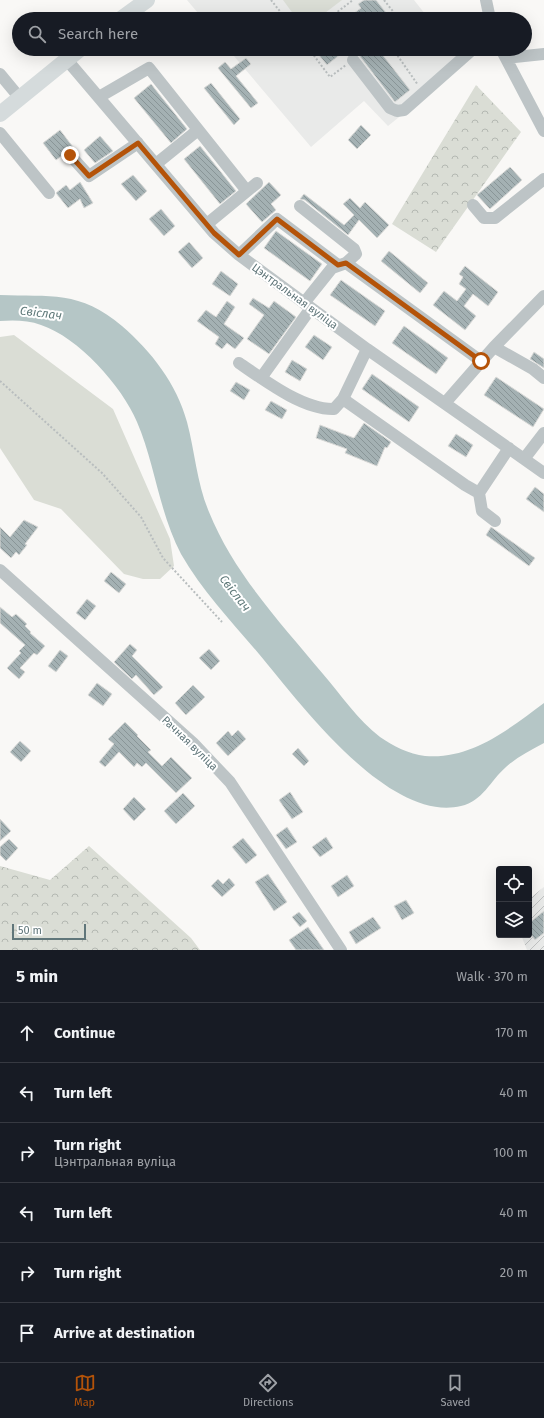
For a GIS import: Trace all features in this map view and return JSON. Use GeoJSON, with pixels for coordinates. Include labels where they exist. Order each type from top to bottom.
{"type":"FeatureCollection","features":[{"type":"Feature","properties":{"kind":"main road"},"geometry":{"type":"LineString","coordinates":[[131,12],[147,0]]}},
{"type":"Feature","properties":{"kind":"main road"},"geometry":{"type":"LineString","coordinates":[[0,114],[19,97],[72,56]]}},
{"type":"Feature","properties":{"kind":"street"},"geometry":{"type":"LineString","coordinates":[[486,0],[489,12]]}},
{"type":"Feature","properties":{"kind":"street"},"geometry":{"type":"LineString","coordinates":[[532,54],[544,54]]}},
{"type":"Feature","properties":{"kind":"street"},"geometry":{"type":"LineString","coordinates":[[353,60],[390,108],[404,110],[465,56]]}},
{"type":"Feature","properties":{"kind":"street"},"geometry":{"type":"LineString","coordinates":[[504,56],[544,131]]}},
{"type":"Feature","properties":{"kind":"street","name":"Цэнтральная вуліца"},"geometry":{"type":"LineString","coordinates":[[67,60],[207,224],[239,255],[367,349],[544,473]]}},
{"type":"Feature","properties":{"kind":"street"},"geometry":{"type":"LineString","coordinates":[[99,97],[149,68],[247,191]]}},
{"type":"Feature","properties":{"kind":"street"},"geometry":{"type":"LineString","coordinates":[[0,74],[19,97]]}},
{"type":"Feature","properties":{"kind":"street"},"geometry":{"type":"LineString","coordinates":[[156,164],[198,130]]}},
{"type":"Feature","properties":{"kind":"street"},"geometry":{"type":"LineString","coordinates":[[0,132],[49,193]]}},
{"type":"Feature","properties":{"kind":"street"},"geometry":{"type":"LineString","coordinates":[[70,155],[89,176],[138,143]]}},
{"type":"Feature","properties":{"kind":"street"},"geometry":{"type":"LineString","coordinates":[[474,205],[484,218],[495,218],[544,179]]}},
{"type":"Feature","properties":{"kind":"street"},"geometry":{"type":"LineString","coordinates":[[207,224],[257,183]]}},
{"type":"Feature","properties":{"kind":"street"},"geometry":{"type":"LineString","coordinates":[[261,378],[308,305],[324,275],[332,268],[342,264],[356,254],[354,249],[300,206]]}},
{"type":"Feature","properties":{"kind":"street"},"geometry":{"type":"LineString","coordinates":[[239,255],[277,219],[481,361]]}},
{"type":"Feature","properties":{"kind":"street"},"geometry":{"type":"LineString","coordinates":[[445,403],[481,361],[544,296]]}},
{"type":"Feature","properties":{"kind":"street"},"geometry":{"type":"LineString","coordinates":[[494,347],[533,369],[544,378]]}},
{"type":"Feature","properties":{"kind":"street"},"geometry":{"type":"LineString","coordinates":[[239,363],[261,378],[306,404],[323,409],[334,409],[343,399],[367,349]]}},
{"type":"Feature","properties":{"kind":"street"},"geometry":{"type":"LineString","coordinates":[[343,399],[465,485],[479,492]]}},
{"type":"Feature","properties":{"kind":"street"},"geometry":{"type":"LineString","coordinates":[[524,459],[544,433]]}},
{"type":"Feature","properties":{"kind":"street"},"geometry":{"type":"LineString","coordinates":[[495,521],[482,511],[479,492],[509,448]]}},
{"type":"Feature","properties":{"kind":"street","name":"Рачная вуліца"},"geometry":{"type":"LineString","coordinates":[[0,570],[193,743],[230,782],[341,950]]}},
{"type":"Feature","properties":{"kind":"path"},"geometry":{"type":"LineString","coordinates":[[271,0],[280,12]]}},
{"type":"Feature","properties":{"kind":"path"},"geometry":{"type":"LineString","coordinates":[[337,12],[353,0]]}},
{"type":"Feature","properties":{"kind":"path"},"geometry":{"type":"LineString","coordinates":[[384,0],[393,12]]}},
{"type":"Feature","properties":{"kind":"path"},"geometry":{"type":"LineString","coordinates":[[314,56],[330,77],[353,60]]}},
{"type":"Feature","properties":{"kind":"path"},"geometry":{"type":"LineString","coordinates":[[398,56],[424,93]]}},
{"type":"Feature","properties":{"kind":"path"},"geometry":{"type":"LineString","coordinates":[[0,381],[102,473],[141,517],[163,558],[222,622]]}},
{"type":"Feature","properties":{"kind":"shaded area"},"geometry":{"type":"Polygon","coordinates":[[[187,0],[414,0],[423,12],[197,12],[187,0]]]}},
{"type":"Feature","properties":{"kind":"shaded area"},"geometry":{"type":"Polygon","coordinates":[[[234,56],[459,56],[465,64],[388,126],[364,101],[311,147],[234,56]]]}},
{"type":"Feature","properties":{"kind":"shaded area"},"geometry":{"type":"Polygon","coordinates":[[[544,887],[544,950],[527,950],[522,938],[532,938],[532,897],[544,887]]]}},
{"type":"Feature","properties":{"kind":"green space"},"geometry":{"type":"Polygon","coordinates":[[[283,0],[342,0],[326,12],[292,12],[283,0]]]}},
{"type":"Feature","properties":{"kind":"green space"},"geometry":{"type":"Polygon","coordinates":[[[476,85],[521,132],[436,252],[392,224],[476,85]]]}},
{"type":"Feature","properties":{"kind":"green space"},"geometry":{"type":"Polygon","coordinates":[[[14,335],[113,409],[170,539],[174,566],[160,579],[143,579],[124,574],[61,509],[34,500],[0,448],[0,337],[14,335]]]}},
{"type":"Feature","properties":{"kind":"green space"},"geometry":{"type":"Polygon","coordinates":[[[89,846],[191,938],[200,950],[0,950],[0,866],[50,880],[89,846]]]}},
{"type":"Feature","properties":{"kind":"water","name":"Свіслач"},"geometry":{"type":"Polygon","coordinates":[[[0,295],[50,296],[78,301],[92,306],[107,314],[122,326],[153,357],[170,382],[183,408],[205,501],[219,535],[231,556],[275,617],[357,715],[380,737],[401,749],[419,755],[442,756],[458,753],[489,741],[544,703],[544,743],[510,763],[500,772],[481,795],[475,800],[461,806],[433,806],[404,796],[376,778],[348,755],[298,701],[218,606],[189,568],[167,522],[148,454],[137,422],[121,393],[84,351],[55,331],[26,321],[0,321],[0,295]]]}},
{"type":"Feature","properties":{"kind":"building"},"geometry":{"type":"Polygon","coordinates":[[[364,0],[376,0],[385,12],[356,12],[361,8],[358,4],[364,0]]]}},
{"type":"Feature","properties":{"kind":"building"},"geometry":{"type":"Polygon","coordinates":[[[320,56],[338,56],[327,65],[320,56]]]}},
{"type":"Feature","properties":{"kind":"building"},"geometry":{"type":"Polygon","coordinates":[[[360,56],[383,56],[410,90],[395,102],[360,56]]]}},
{"type":"Feature","properties":{"kind":"building"},"geometry":{"type":"Polygon","coordinates":[[[246,58],[251,64],[236,76],[258,103],[251,108],[218,68],[225,62],[231,69],[246,58]]]}},
{"type":"Feature","properties":{"kind":"building"},"geometry":{"type":"Polygon","coordinates":[[[211,83],[240,119],[234,125],[204,88],[211,83]]]}},
{"type":"Feature","properties":{"kind":"building"},"geometry":{"type":"Polygon","coordinates":[[[151,84],[187,129],[171,143],[134,98],[151,84]]]}},
{"type":"Feature","properties":{"kind":"building"},"geometry":{"type":"Polygon","coordinates":[[[361,125],[371,135],[357,149],[348,140],[361,125]]]}},
{"type":"Feature","properties":{"kind":"building"},"geometry":{"type":"Polygon","coordinates":[[[60,130],[73,147],[65,149],[63,155],[56,160],[43,143],[60,130]]]}},
{"type":"Feature","properties":{"kind":"building"},"geometry":{"type":"Polygon","coordinates":[[[100,136],[113,151],[95,163],[84,150],[100,136]]]}},
{"type":"Feature","properties":{"kind":"building"},"geometry":{"type":"Polygon","coordinates":[[[200,146],[236,191],[220,204],[184,159],[200,146]]]}},
{"type":"Feature","properties":{"kind":"building"},"geometry":{"type":"Polygon","coordinates":[[[510,167],[522,180],[490,209],[477,195],[510,167]]]}},
{"type":"Feature","properties":{"kind":"building"},"geometry":{"type":"Polygon","coordinates":[[[133,175],[147,191],[136,201],[121,184],[133,175]]]}},
{"type":"Feature","properties":{"kind":"building"},"geometry":{"type":"Polygon","coordinates":[[[80,182],[93,203],[84,208],[80,199],[68,208],[56,193],[66,185],[70,190],[80,182]]]}},
{"type":"Feature","properties":{"kind":"building"},"geometry":{"type":"Polygon","coordinates":[[[269,182],[281,195],[271,204],[276,210],[262,222],[246,204],[269,182]]]}},
{"type":"Feature","properties":{"kind":"building"},"geometry":{"type":"Polygon","coordinates":[[[304,194],[344,225],[354,215],[343,204],[350,198],[360,208],[365,202],[389,225],[377,238],[359,220],[348,235],[305,200],[300,199],[304,194]]]}},
{"type":"Feature","properties":{"kind":"building"},"geometry":{"type":"Polygon","coordinates":[[[161,209],[175,226],[164,236],[149,219],[161,209]]]}},
{"type":"Feature","properties":{"kind":"building"},"geometry":{"type":"Polygon","coordinates":[[[276,231],[322,264],[310,281],[264,248],[276,231]]]}},
{"type":"Feature","properties":{"kind":"building"},"geometry":{"type":"Polygon","coordinates":[[[189,242],[203,258],[192,268],[178,252],[189,242]]]}},
{"type":"Feature","properties":{"kind":"building"},"geometry":{"type":"Polygon","coordinates":[[[389,251],[428,283],[420,293],[381,261],[389,251]]]}},
{"type":"Feature","properties":{"kind":"building"},"geometry":{"type":"Polygon","coordinates":[[[465,266],[498,292],[488,306],[473,294],[464,306],[476,316],[465,330],[433,305],[444,291],[457,301],[466,289],[459,284],[463,277],[459,274],[465,266]]]}},
{"type":"Feature","properties":{"kind":"building"},"geometry":{"type":"Polygon","coordinates":[[[221,271],[238,284],[230,296],[212,284],[221,271]]]}},
{"type":"Feature","properties":{"kind":"building"},"geometry":{"type":"Polygon","coordinates":[[[341,280],[385,311],[375,326],[330,295],[341,280]]]}},
{"type":"Feature","properties":{"kind":"building"},"geometry":{"type":"Polygon","coordinates":[[[253,298],[269,308],[274,301],[296,317],[269,354],[247,339],[264,315],[249,304],[253,298]]]}},
{"type":"Feature","properties":{"kind":"building"},"geometry":{"type":"Polygon","coordinates":[[[227,301],[235,307],[224,324],[244,338],[235,349],[227,343],[222,349],[215,344],[219,337],[197,321],[206,310],[216,317],[227,301]]]}},
{"type":"Feature","properties":{"kind":"building"},"geometry":{"type":"Polygon","coordinates":[[[404,326],[448,358],[436,374],[392,343],[404,326]]]}},
{"type":"Feature","properties":{"kind":"building"},"geometry":{"type":"Polygon","coordinates":[[[314,335],[332,347],[323,360],[305,347],[314,335]]]}},
{"type":"Feature","properties":{"kind":"building"},"geometry":{"type":"Polygon","coordinates":[[[534,352],[544,359],[544,368],[530,359],[534,352]]]}},
{"type":"Feature","properties":{"kind":"building"},"geometry":{"type":"Polygon","coordinates":[[[292,360],[307,369],[300,381],[285,372],[292,360]]]}},
{"type":"Feature","properties":{"kind":"building"},"geometry":{"type":"Polygon","coordinates":[[[372,374],[419,407],[409,422],[362,389],[372,374]]]}},
{"type":"Feature","properties":{"kind":"building"},"geometry":{"type":"Polygon","coordinates":[[[496,377],[544,409],[533,427],[484,395],[496,377]]]}},
{"type":"Feature","properties":{"kind":"building"},"geometry":{"type":"Polygon","coordinates":[[[236,382],[250,390],[244,400],[230,391],[236,382]]]}},
{"type":"Feature","properties":{"kind":"building"},"geometry":{"type":"Polygon","coordinates":[[[271,401],[287,410],[282,419],[265,410],[271,401]]]}},
{"type":"Feature","properties":{"kind":"building"},"geometry":{"type":"Polygon","coordinates":[[[364,423],[391,442],[387,448],[385,447],[377,466],[345,453],[347,449],[316,438],[320,425],[354,438],[364,423]]]}},
{"type":"Feature","properties":{"kind":"building"},"geometry":{"type":"Polygon","coordinates":[[[456,434],[473,445],[466,457],[448,446],[456,434]]]}},
{"type":"Feature","properties":{"kind":"building"},"geometry":{"type":"Polygon","coordinates":[[[535,487],[544,494],[544,512],[526,499],[535,487]]]}},
{"type":"Feature","properties":{"kind":"building"},"geometry":{"type":"Polygon","coordinates":[[[24,520],[38,527],[25,544],[27,545],[19,555],[16,552],[11,558],[0,548],[0,527],[10,537],[24,520]]]}},
{"type":"Feature","properties":{"kind":"building"},"geometry":{"type":"Polygon","coordinates":[[[491,527],[535,558],[529,566],[486,535],[491,527]]]}},
{"type":"Feature","properties":{"kind":"building"},"geometry":{"type":"Polygon","coordinates":[[[111,572],[126,584],[119,593],[104,581],[111,572]]]}},
{"type":"Feature","properties":{"kind":"building"},"geometry":{"type":"Polygon","coordinates":[[[87,599],[96,606],[85,620],[76,613],[87,599]]]}},
{"type":"Feature","properties":{"kind":"building"},"geometry":{"type":"Polygon","coordinates":[[[0,607],[12,617],[16,614],[27,624],[25,626],[31,632],[30,633],[45,646],[37,655],[34,653],[20,668],[25,672],[19,679],[7,668],[21,653],[19,651],[25,645],[0,623],[0,607]]]}},
{"type":"Feature","properties":{"kind":"building"},"geometry":{"type":"Polygon","coordinates":[[[130,644],[137,650],[132,656],[163,687],[154,695],[136,675],[132,679],[114,662],[130,644]]]}},
{"type":"Feature","properties":{"kind":"building"},"geometry":{"type":"Polygon","coordinates":[[[209,649],[220,661],[211,670],[199,658],[209,649]]]}},
{"type":"Feature","properties":{"kind":"building"},"geometry":{"type":"Polygon","coordinates":[[[60,650],[68,656],[56,672],[48,666],[60,650]]]}},
{"type":"Feature","properties":{"kind":"building"},"geometry":{"type":"Polygon","coordinates":[[[97,683],[112,694],[103,706],[88,695],[97,683]]]}},
{"type":"Feature","properties":{"kind":"building"},"geometry":{"type":"Polygon","coordinates":[[[193,685],[205,697],[186,715],[175,703],[193,685]]]}},
{"type":"Feature","properties":{"kind":"building"},"geometry":{"type":"Polygon","coordinates":[[[125,722],[151,750],[148,752],[162,766],[171,757],[192,778],[176,793],[146,763],[142,767],[137,763],[134,767],[119,752],[105,767],[99,762],[114,744],[108,739],[125,722]]]}},
{"type":"Feature","properties":{"kind":"building"},"geometry":{"type":"Polygon","coordinates":[[[238,730],[246,739],[228,756],[216,743],[228,731],[232,736],[238,730]]]}},
{"type":"Feature","properties":{"kind":"building"},"geometry":{"type":"Polygon","coordinates":[[[20,741],[31,751],[21,762],[10,752],[20,741]]]}},
{"type":"Feature","properties":{"kind":"building"},"geometry":{"type":"Polygon","coordinates":[[[298,748],[309,761],[304,766],[292,754],[298,748]]]}},
{"type":"Feature","properties":{"kind":"building"},"geometry":{"type":"Polygon","coordinates":[[[290,792],[303,812],[292,819],[279,800],[290,792]]]}},
{"type":"Feature","properties":{"kind":"building"},"geometry":{"type":"Polygon","coordinates":[[[183,793],[195,806],[176,824],[164,811],[183,793]]]}},
{"type":"Feature","properties":{"kind":"building"},"geometry":{"type":"Polygon","coordinates":[[[134,797],[146,809],[134,821],[123,809],[134,797]]]}},
{"type":"Feature","properties":{"kind":"building"},"geometry":{"type":"Polygon","coordinates":[[[0,819],[11,831],[0,841],[0,819]]]}},
{"type":"Feature","properties":{"kind":"building"},"geometry":{"type":"Polygon","coordinates":[[[287,827],[297,842],[286,849],[276,835],[287,827]]]}},
{"type":"Feature","properties":{"kind":"building"},"geometry":{"type":"Polygon","coordinates":[[[326,837],[333,848],[320,857],[312,847],[326,837]]]}},
{"type":"Feature","properties":{"kind":"building"},"geometry":{"type":"Polygon","coordinates":[[[243,838],[257,855],[246,864],[232,847],[243,838]]]}},
{"type":"Feature","properties":{"kind":"building"},"geometry":{"type":"Polygon","coordinates":[[[9,839],[18,848],[6,861],[0,855],[0,847],[9,839]]]}},
{"type":"Feature","properties":{"kind":"building"},"geometry":{"type":"Polygon","coordinates":[[[268,874],[287,902],[274,911],[255,882],[268,874]]]}},
{"type":"Feature","properties":{"kind":"building"},"geometry":{"type":"Polygon","coordinates":[[[347,875],[354,886],[338,897],[331,886],[347,875]]]}},
{"type":"Feature","properties":{"kind":"building"},"geometry":{"type":"Polygon","coordinates":[[[229,878],[235,885],[222,897],[211,886],[218,879],[223,884],[229,878]]]}},
{"type":"Feature","properties":{"kind":"building"},"geometry":{"type":"Polygon","coordinates":[[[406,900],[414,913],[402,920],[394,906],[406,900]]]}},
{"type":"Feature","properties":{"kind":"building"},"geometry":{"type":"Polygon","coordinates":[[[544,911],[544,933],[535,940],[532,936],[532,921],[544,911]]]}},
{"type":"Feature","properties":{"kind":"building"},"geometry":{"type":"Polygon","coordinates":[[[299,912],[307,921],[300,927],[292,917],[299,912]]]}},
{"type":"Feature","properties":{"kind":"building"},"geometry":{"type":"Polygon","coordinates":[[[373,917],[381,928],[356,944],[349,932],[373,917]]]}},
{"type":"Feature","properties":{"kind":"building"},"geometry":{"type":"Polygon","coordinates":[[[308,927],[324,950],[296,950],[289,940],[308,927]]]}},
{"type":"Feature","properties":{"kind":"route"},"geometry":{"type":"LineString","coordinates":[[70,155],[89,176],[138,143],[214,233],[239,255],[277,219],[338,265],[346,263],[481,361]]}}]}
